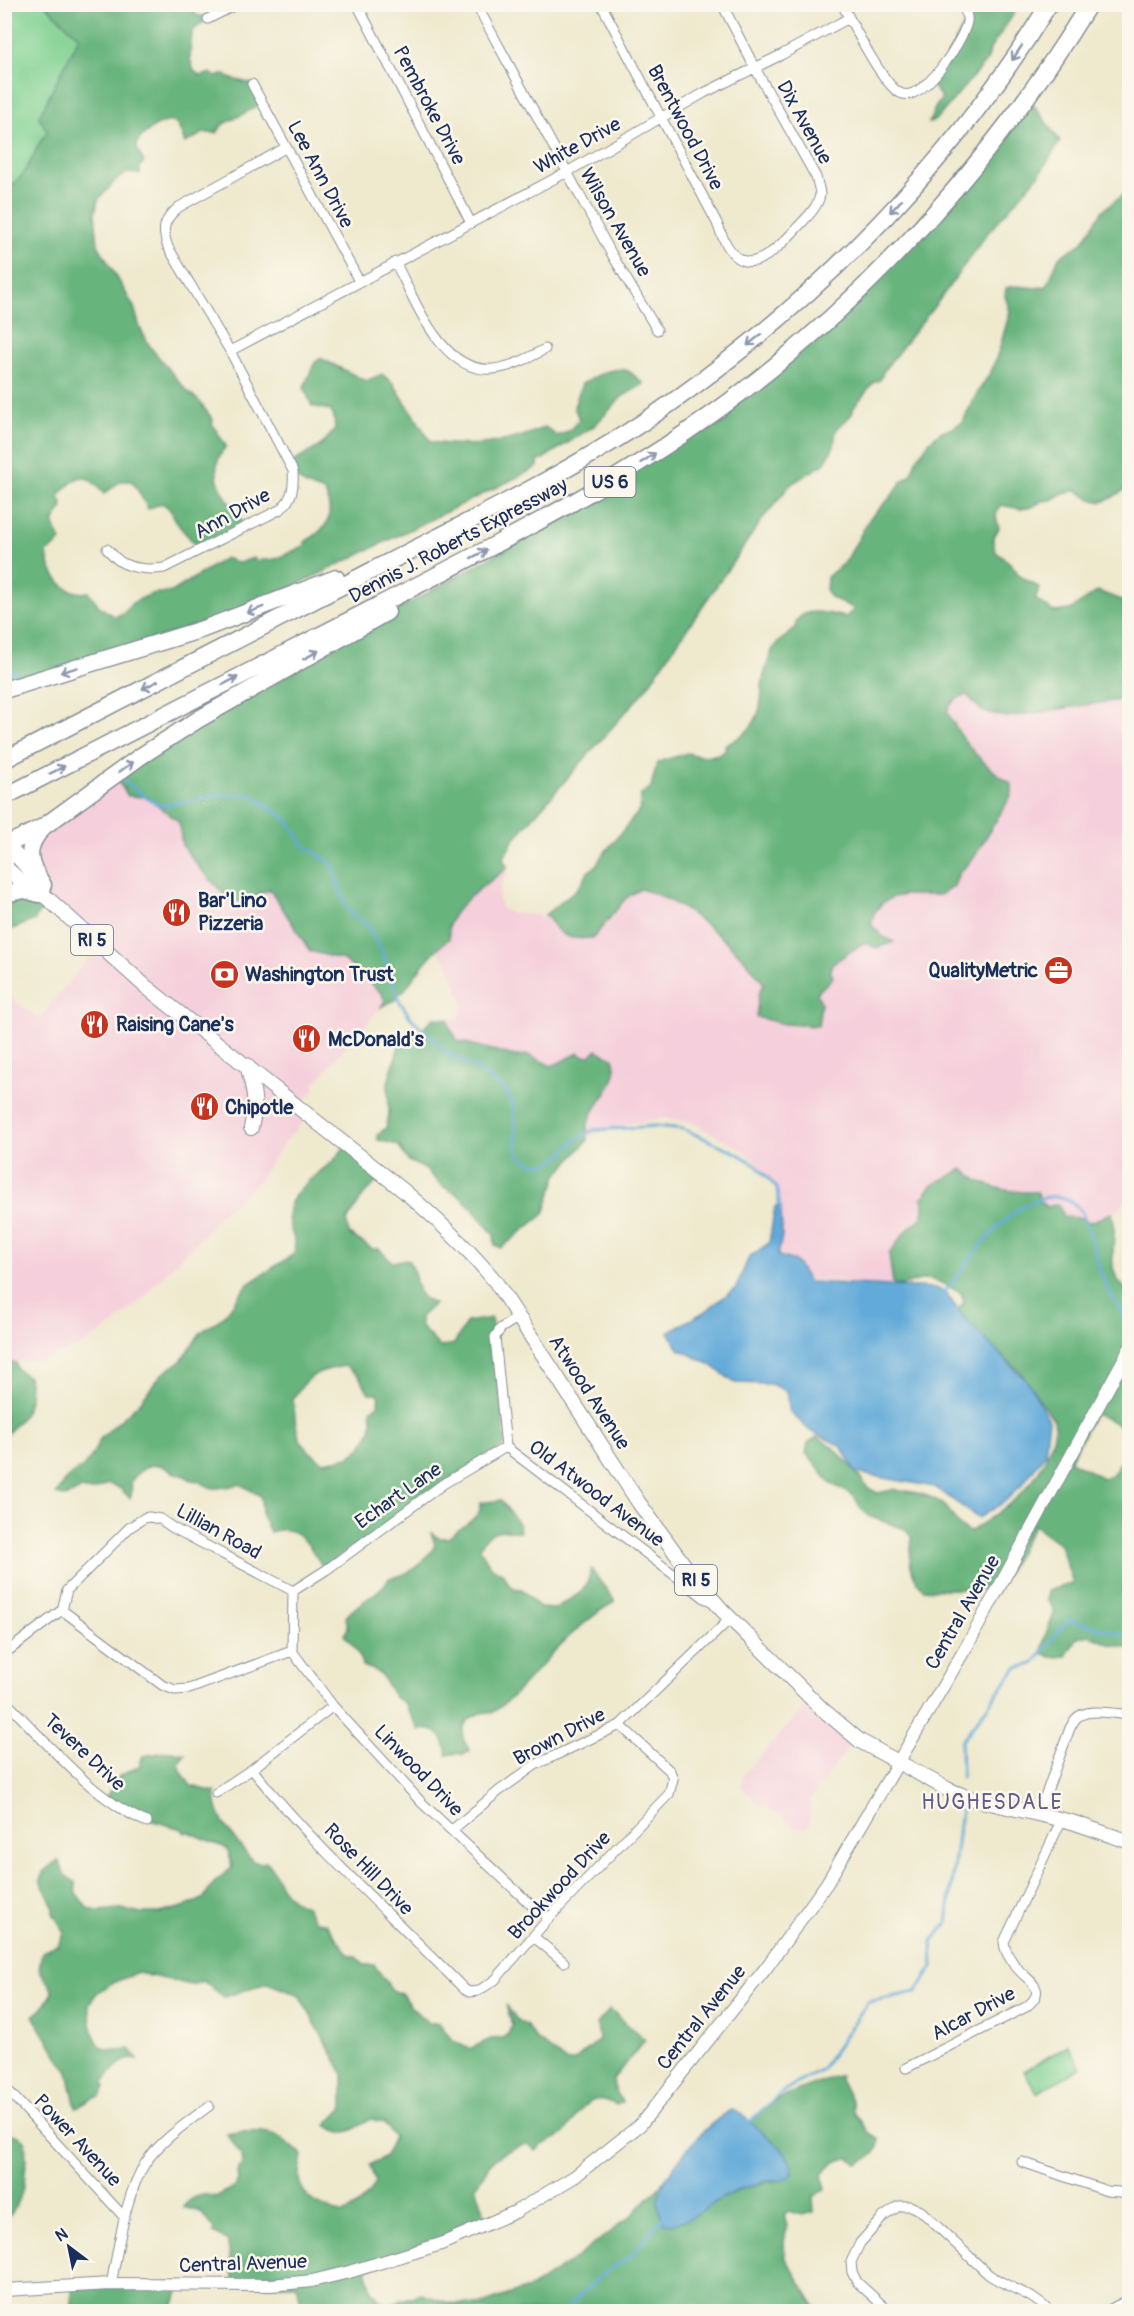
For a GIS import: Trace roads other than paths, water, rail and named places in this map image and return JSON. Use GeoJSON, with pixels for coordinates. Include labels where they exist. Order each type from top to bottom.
{"type":"FeatureCollection","features":[{"type":"Feature","properties":{"kind":"highway","name":"Dennis J. Roberts Expressway"},"geometry":{"type":"LineString","coordinates":[[4,760],[445,534],[562,471],[640,424],[724,363],[786,312],[878,225],[946,148],[989,94],[1049,4]]}},
{"type":"Feature","properties":{"kind":"highway","name":"Dennis J. Roberts Expressway"},"geometry":{"type":"LineString","coordinates":[[4,797],[564,509],[653,455],[737,396],[817,329],[900,249],[976,163],[1026,100],[1089,4]]}},
{"type":"Feature","properties":{"kind":"highway"},"geometry":{"type":"LineString","coordinates":[[4,690],[235,618],[445,534]]}},
{"type":"Feature","properties":{"kind":"highway"},"geometry":{"type":"LineString","coordinates":[[5,866],[6,845],[48,823],[177,733],[234,698],[373,621],[457,565]]}},
{"type":"Feature","properties":{"kind":"highway"},"geometry":{"type":"LineString","coordinates":[[4,894],[25,890],[42,892],[32,868],[29,853],[34,838],[48,823]]}},
{"type":"Feature","properties":{"kind":"main road","name":"Atwood Avenue"},"geometry":{"type":"LineString","coordinates":[[6,845],[42,892],[146,986],[431,1214],[495,1281],[649,1518],[690,1573],[726,1615],[841,1726],[860,1741],[947,1790],[969,1798],[1062,1819],[1130,1842]]}},
{"type":"Feature","properties":{"kind":"main road","name":"Atwood Avenue"},"geometry":{"type":"LineString","coordinates":[[5,866],[21,883],[42,892]]}},
{"type":"Feature","properties":{"kind":"main road"},"geometry":{"type":"LineString","coordinates":[[247,1065],[254,1090],[255,1108],[251,1128]]}},
{"type":"Feature","properties":{"kind":"street"},"geometry":{"type":"LineString","coordinates":[[208,19],[237,4]]}},
{"type":"Feature","properties":{"kind":"street","name":"Pembroke Drive"},"geometry":{"type":"LineString","coordinates":[[357,4],[471,223]]}},
{"type":"Feature","properties":{"kind":"street","name":"Wilson Avenue"},"geometry":{"type":"LineString","coordinates":[[476,4],[611,253],[657,330]]}},
{"type":"Feature","properties":{"kind":"street","name":"Brentwood Drive"},"geometry":{"type":"LineString","coordinates":[[601,4],[717,223],[722,239],[730,252],[743,262]]}},
{"type":"Feature","properties":{"kind":"street","name":"Dix Avenue"},"geometry":{"type":"LineString","coordinates":[[722,4],[754,67],[816,177],[820,193],[815,206],[782,245],[762,259],[743,262]]}},
{"type":"Feature","properties":{"kind":"street"},"geometry":{"type":"LineString","coordinates":[[843,4],[886,81],[900,93],[908,96],[926,86],[948,59],[967,21],[962,4]]}},
{"type":"Feature","properties":{"kind":"street","name":"White Drive"},"geometry":{"type":"LineString","coordinates":[[230,351],[567,172],[704,93],[849,18]]}},
{"type":"Feature","properties":{"kind":"street","name":"Lee Ann Drive"},"geometry":{"type":"LineString","coordinates":[[252,84],[359,281]]}},
{"type":"Feature","properties":{"kind":"street","name":"Ann Drive"},"geometry":{"type":"LineString","coordinates":[[107,549],[120,562],[129,565],[150,569],[164,568],[287,503],[293,489],[293,471],[230,351],[164,237],[164,226],[171,213],[179,207],[285,147]]}},
{"type":"Feature","properties":{"kind":"street"},"geometry":{"type":"LineString","coordinates":[[395,262],[433,331],[459,362],[475,368],[493,369],[524,360],[545,349]]}},
{"type":"Feature","properties":{"kind":"street","name":"Old Atwood Avenue"},"geometry":{"type":"LineString","coordinates":[[519,1317],[501,1328],[495,1336],[506,1447],[726,1615]]}},
{"type":"Feature","properties":{"kind":"street","name":"Central Avenue"},"geometry":{"type":"LineString","coordinates":[[4,2290],[111,2284],[271,2285],[312,2281],[349,2272],[441,2244],[544,2196],[574,2177],[640,2125],[766,1968],[827,1883],[968,1644],[1130,1348]]}},
{"type":"Feature","properties":{"kind":"street","name":"Echart Lane"},"geometry":{"type":"LineString","coordinates":[[293,1591],[443,1484],[506,1447]]}},
{"type":"Feature","properties":{"kind":"street","name":"Lillian Road"},"geometry":{"type":"LineString","coordinates":[[62,1611],[67,1590],[129,1528],[149,1517],[160,1519],[293,1591]]}},
{"type":"Feature","properties":{"kind":"street"},"geometry":{"type":"LineString","coordinates":[[4,1654],[62,1611],[162,1685],[175,1690],[189,1689],[292,1651],[293,1591]]}},
{"type":"Feature","properties":{"kind":"street","name":"Brown Drive"},"geometry":{"type":"LineString","coordinates":[[452,1830],[535,1765],[620,1725],[726,1615]]}},
{"type":"Feature","properties":{"kind":"street","name":"Linwood Drive"},"geometry":{"type":"LineString","coordinates":[[292,1651],[333,1706],[422,1803],[549,1918]]}},
{"type":"Feature","properties":{"kind":"street","name":"Tevere Drive"},"geometry":{"type":"LineString","coordinates":[[4,1700],[102,1797],[147,1822]]}},
{"type":"Feature","properties":{"kind":"street"},"geometry":{"type":"LineString","coordinates":[[216,1793],[252,1769],[333,1706]]}},
{"type":"Feature","properties":{"kind":"street"},"geometry":{"type":"LineString","coordinates":[[1039,1813],[1070,1728],[1076,1718],[1094,1713],[1130,1715]]}},
{"type":"Feature","properties":{"kind":"street","name":"Brookwood Drive"},"geometry":{"type":"LineString","coordinates":[[464,1989],[473,1992],[487,1987],[495,1980],[549,1918],[660,1805],[672,1786],[673,1779],[670,1772],[620,1725]]}},
{"type":"Feature","properties":{"kind":"street","name":"Rose Hill Drive"},"geometry":{"type":"LineString","coordinates":[[252,1769],[271,1793],[369,1898],[464,1989]]}},
{"type":"Feature","properties":{"kind":"street","name":"Alcar Drive"},"geometry":{"type":"LineString","coordinates":[[906,2068],[1026,2007],[1033,2000],[1036,1992],[1034,1984],[1012,1962],[1004,1946],[1005,1938],[1062,1819]]}},
{"type":"Feature","properties":{"kind":"street"},"geometry":{"type":"LineString","coordinates":[[534,1937],[564,1962]]}},
{"type":"Feature","properties":{"kind":"street","name":"Power Avenue"},"geometry":{"type":"LineString","coordinates":[[4,2086],[125,2218]]}},
{"type":"Feature","properties":{"kind":"street"},"geometry":{"type":"LineString","coordinates":[[111,2284],[125,2218],[139,2174],[150,2157],[209,2106]]}},
{"type":"Feature","properties":{"kind":"street"},"geometry":{"type":"LineString","coordinates":[[1022,2162],[1107,2191],[1130,2193]]}},
{"type":"Feature","properties":{"kind":"street"},"geometry":{"type":"LineString","coordinates":[[890,2312],[857,2282],[852,2272],[851,2262],[860,2243],[883,2217],[894,2208],[904,2205],[921,2211],[988,2274],[999,2282],[1034,2296],[1050,2312]]}},
{"type":"Feature","properties":{"kind":"street"},"geometry":{"type":"LineString","coordinates":[[1105,2312],[1130,2299]]}},
{"type":"Feature","properties":{"kind":"water"},"geometry":{"type":"Polygon","coordinates":[[[775,1207],[781,1207],[782,1235],[778,1256],[795,1261],[809,1282],[935,1288],[945,1292],[965,1319],[1029,1383],[1049,1420],[1045,1454],[1022,1485],[1003,1503],[978,1518],[935,1487],[856,1473],[841,1446],[810,1431],[790,1412],[786,1391],[771,1384],[735,1383],[711,1365],[679,1349],[669,1332],[704,1312],[736,1288],[749,1257],[769,1243],[775,1207]]]}},
{"type":"Feature","properties":{"kind":"water"},"geometry":{"type":"Polygon","coordinates":[[[732,2110],[742,2115],[783,2151],[788,2157],[793,2173],[784,2179],[768,2181],[737,2191],[681,2222],[664,2223],[658,2198],[671,2171],[700,2135],[732,2110]]]}},
{"type":"Feature","properties":{"kind":"waterway"},"geometry":{"type":"LineString","coordinates":[[4,658],[16,675]]}},
{"type":"Feature","properties":{"kind":"waterway"},"geometry":{"type":"LineString","coordinates":[[124,781],[161,806],[219,795],[252,795],[287,819],[304,845],[332,864],[344,902],[352,914],[368,926],[381,949],[399,1000],[410,1017],[448,1053],[477,1069],[506,1091],[514,1107],[516,1141],[518,1153],[522,1158],[534,1164],[547,1164],[559,1158],[576,1139],[594,1130],[656,1126],[683,1129],[731,1150],[755,1164],[777,1188],[780,1211]]}},
{"type":"Feature","properties":{"kind":"waterway"},"geometry":{"type":"LineString","coordinates":[[943,1293],[982,1245],[1013,1214],[1038,1200],[1050,1197],[1063,1198],[1079,1209],[1083,1215],[1105,1283],[1130,1324]]}},
{"type":"Feature","properties":{"kind":"waterway"},"geometry":{"type":"LineString","coordinates":[[962,1778],[961,1742],[1016,1668],[1033,1664],[1068,1620],[1130,1636]]}},
{"type":"Feature","properties":{"kind":"waterway"},"geometry":{"type":"LineString","coordinates":[[747,2124],[785,2090],[822,2069],[868,2002],[916,1992],[933,1967],[932,1941],[947,1924],[961,1810]]}},
{"type":"Feature","properties":{"kind":"waterway"},"geometry":{"type":"LineString","coordinates":[[564,2312],[600,2276],[630,2257],[664,2216]]}},
{"type":"Feature","properties":{"kind":"place","name":"Bar'Lino Pizzeria"},"geometry":{"type":"Point","coordinates":[177,912]}},
{"type":"Feature","properties":{"kind":"place","name":"QualityMetric"},"geometry":{"type":"Point","coordinates":[1059,970]}},
{"type":"Feature","properties":{"kind":"place","name":"Washington Trust"},"geometry":{"type":"Point","coordinates":[224,974]}},
{"type":"Feature","properties":{"kind":"place","name":"Raising Cane's"},"geometry":{"type":"Point","coordinates":[95,1024]}},
{"type":"Feature","properties":{"kind":"place","name":"McDonald's"},"geometry":{"type":"Point","coordinates":[307,1039]}},
{"type":"Feature","properties":{"kind":"place","name":"Chipotle"},"geometry":{"type":"Point","coordinates":[204,1107]}},
{"type":"Feature","properties":{"kind":"district","name":"HUGHESDALE"},"geometry":{"type":"Point","coordinates":[992,1802]}}]}
